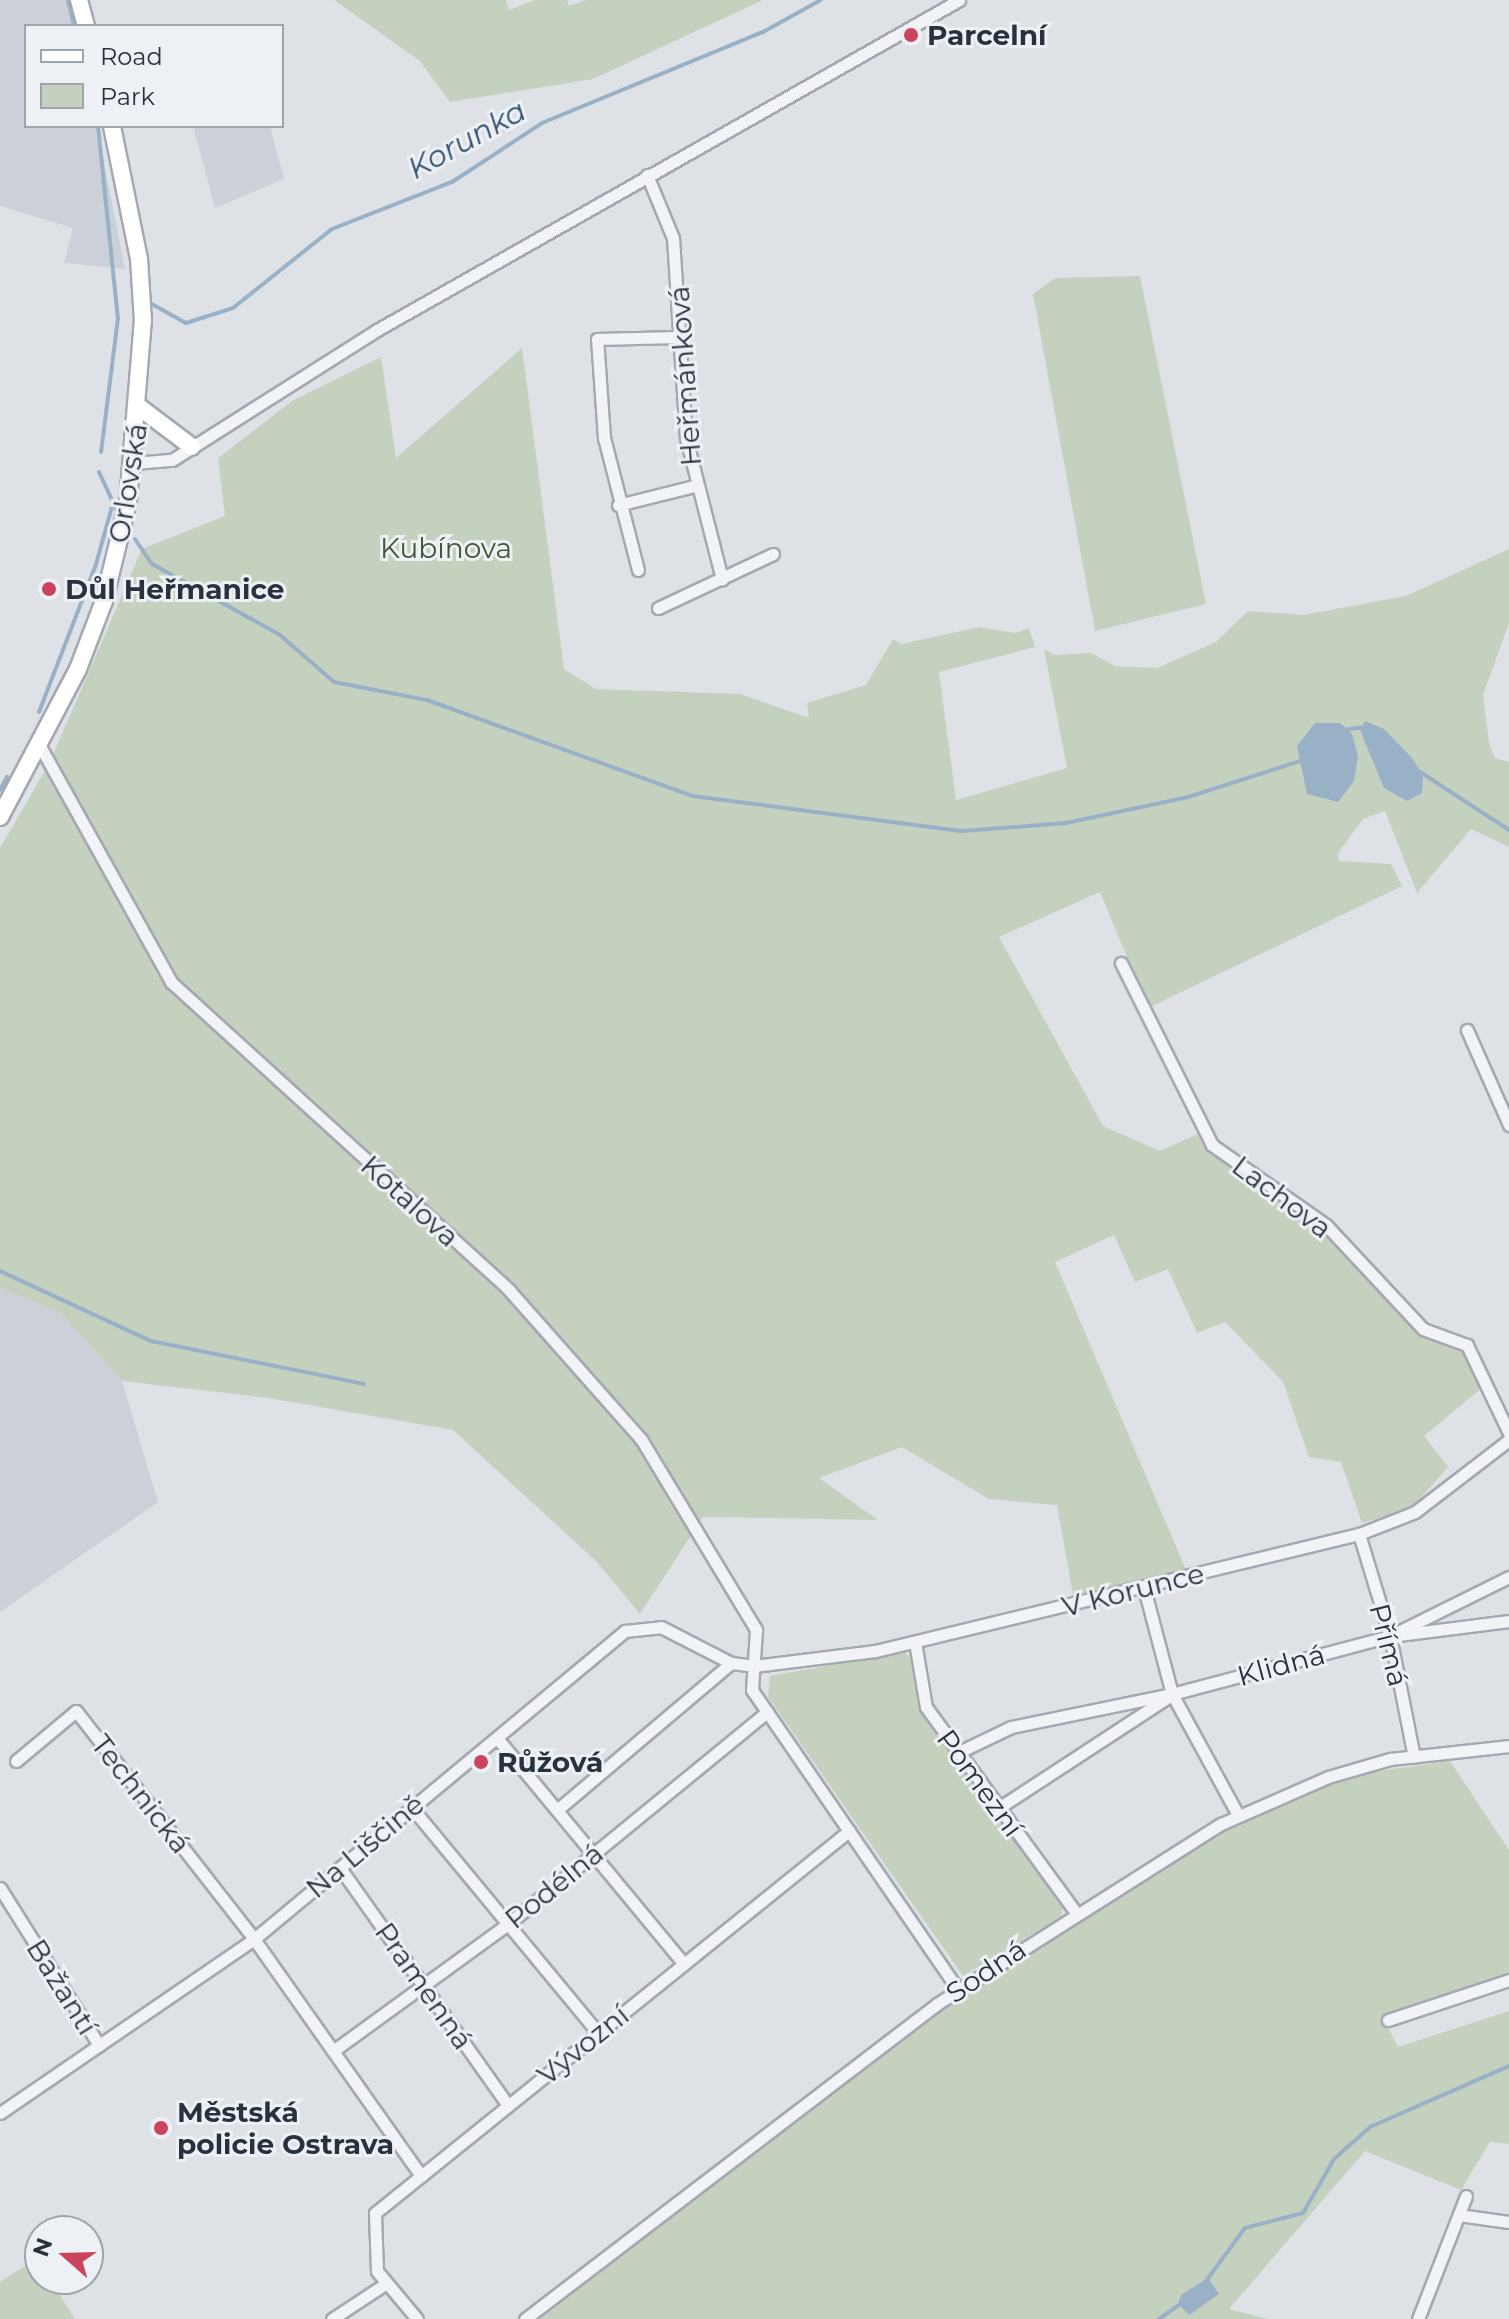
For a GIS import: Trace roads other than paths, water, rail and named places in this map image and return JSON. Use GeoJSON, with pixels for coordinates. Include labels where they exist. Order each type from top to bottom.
{"type":"FeatureCollection","features":[{"type":"Feature","properties":{"kind":"main road"},"geometry":{"type":"LineString","coordinates":[[79,0],[85,24]]}},
{"type":"Feature","properties":{"kind":"main road","name":"Orlovská"},"geometry":{"type":"LineString","coordinates":[[0,817],[41,748],[104,601],[134,463],[139,407],[142,286],[112,128]]}},
{"type":"Feature","properties":{"kind":"main road"},"geometry":{"type":"LineString","coordinates":[[139,407],[192,447]]}},
{"type":"Feature","properties":{"kind":"street"},"geometry":{"type":"LineString","coordinates":[[134,463],[162,464],[353,344],[938,5],[959,0]]}},
{"type":"Feature","properties":{"kind":"street","name":"Heřmánková"},"geometry":{"type":"LineString","coordinates":[[647,175],[673,238],[677,337],[694,486],[722,579]]}},
{"type":"Feature","properties":{"kind":"street"},"geometry":{"type":"LineString","coordinates":[[638,570],[618,505],[604,438],[597,339],[677,337]]}},
{"type":"Feature","properties":{"kind":"street"},"geometry":{"type":"LineString","coordinates":[[618,505],[694,486]]}},
{"type":"Feature","properties":{"kind":"street"},"geometry":{"type":"LineString","coordinates":[[658,608],[773,554]]}},
{"type":"Feature","properties":{"kind":"street","name":"Kotalova"},"geometry":{"type":"LineString","coordinates":[[41,748],[171,982],[509,1290],[641,1439],[756,1630],[754,1666]]}},
{"type":"Feature","properties":{"kind":"street","name":"Lachova"},"geometry":{"type":"LineString","coordinates":[[1121,963],[1212,1145],[1326,1225],[1415,1323],[1467,1345],[1509,1433]]}},
{"type":"Feature","properties":{"kind":"street"},"geometry":{"type":"LineString","coordinates":[[1467,1030],[1509,1125]]}},
{"type":"Feature","properties":{"kind":"street","name":"V Korunce"},"geometry":{"type":"LineString","coordinates":[[731,1663],[754,1666],[915,1642],[1359,1534],[1415,1512],[1444,1483],[1509,1440]]}},
{"type":"Feature","properties":{"kind":"street","name":"Přímá"},"geometry":{"type":"LineString","coordinates":[[1359,1534],[1390,1636],[1414,1757]]}},
{"type":"Feature","properties":{"kind":"street","name":"Klidná"},"geometry":{"type":"LineString","coordinates":[[1390,1636],[1509,1577]]}},
{"type":"Feature","properties":{"kind":"street"},"geometry":{"type":"LineString","coordinates":[[1144,1588],[1172,1694],[1238,1815]]}},
{"type":"Feature","properties":{"kind":"street","name":"Klidná"},"geometry":{"type":"LineString","coordinates":[[957,1753],[1011,1727],[1172,1694],[1390,1636],[1509,1621]]}},
{"type":"Feature","properties":{"kind":"street","name":"Na Liščině"},"geometry":{"type":"LineString","coordinates":[[0,2113],[254,1939],[631,1628],[667,1629],[731,1663]]}},
{"type":"Feature","properties":{"kind":"street","name":"Pomezní"},"geometry":{"type":"LineString","coordinates":[[915,1642],[926,1707],[997,1809],[1075,1911]]}},
{"type":"Feature","properties":{"kind":"street"},"geometry":{"type":"LineString","coordinates":[[557,1810],[731,1663]]}},
{"type":"Feature","properties":{"kind":"street"},"geometry":{"type":"LineString","coordinates":[[754,1666],[752,1690],[958,1990]]}},
{"type":"Feature","properties":{"kind":"street","name":"Klidná"},"geometry":{"type":"LineString","coordinates":[[997,1809],[1172,1694]]}},
{"type":"Feature","properties":{"kind":"street","name":"Technická"},"geometry":{"type":"LineString","coordinates":[[16,1761],[76,1711],[254,1939]]}},
{"type":"Feature","properties":{"kind":"street","name":"Podélná"},"geometry":{"type":"LineString","coordinates":[[333,2051],[508,1924],[767,1712]]}},
{"type":"Feature","properties":{"kind":"street"},"geometry":{"type":"LineString","coordinates":[[497,1738],[684,1964]]}},
{"type":"Feature","properties":{"kind":"street","name":"Sodná"},"geometry":{"type":"LineString","coordinates":[[525,2319],[958,1990],[1075,1911],[1238,1815],[1328,1777],[1414,1757],[1509,1746]]}},
{"type":"Feature","properties":{"kind":"street"},"geometry":{"type":"LineString","coordinates":[[412,1808],[598,2033]]}},
{"type":"Feature","properties":{"kind":"street","name":"Vývozní"},"geometry":{"type":"LineString","coordinates":[[417,2319],[377,2271],[375,2213],[849,1831]]}},
{"type":"Feature","properties":{"kind":"street","name":"Pramenná"},"geometry":{"type":"LineString","coordinates":[[340,1868],[508,2105]]}},
{"type":"Feature","properties":{"kind":"street","name":"Bažantí"},"geometry":{"type":"LineString","coordinates":[[0,1888],[99,2045]]}},
{"type":"Feature","properties":{"kind":"street"},"geometry":{"type":"LineString","coordinates":[[254,1939],[421,2176]]}},
{"type":"Feature","properties":{"kind":"street"},"geometry":{"type":"LineString","coordinates":[[1388,2020],[1509,1980]]}},
{"type":"Feature","properties":{"kind":"street"},"geometry":{"type":"LineString","coordinates":[[1418,2319],[1466,2196]]}},
{"type":"Feature","properties":{"kind":"street"},"geometry":{"type":"LineString","coordinates":[[1459,2215],[1509,2222]]}},
{"type":"Feature","properties":{"kind":"street"},"geometry":{"type":"LineString","coordinates":[[332,2319],[385,2284]]}},
{"type":"Feature","properties":{"kind":"water"},"geometry":{"type":"Polygon","coordinates":[[[1365,721],[1384,729],[1412,758],[1423,776],[1422,793],[1407,801],[1384,788],[1360,730],[1365,721]]]}},
{"type":"Feature","properties":{"kind":"water"},"geometry":{"type":"Polygon","coordinates":[[[1315,723],[1340,723],[1352,734],[1358,756],[1354,781],[1338,802],[1307,794],[1297,746],[1315,723]]]}},
{"type":"Feature","properties":{"kind":"water"},"geometry":{"type":"Polygon","coordinates":[[[1208,2278],[1219,2294],[1189,2315],[1178,2304],[1181,2295],[1208,2278]]]}},
{"type":"Feature","properties":{"kind":"waterway","name":"Korunka"},"geometry":{"type":"LineString","coordinates":[[68,0],[74,24]]}},
{"type":"Feature","properties":{"kind":"waterway","name":"Korunka"},"geometry":{"type":"LineString","coordinates":[[150,303],[186,323],[233,308],[332,229],[452,182],[542,123],[763,32],[821,0]]}},
{"type":"Feature","properties":{"kind":"waterway","name":"Korunka"},"geometry":{"type":"LineString","coordinates":[[98,128],[118,318],[101,452]]}},
{"type":"Feature","properties":{"kind":"waterway"},"geometry":{"type":"LineString","coordinates":[[99,472],[118,513]]}},
{"type":"Feature","properties":{"kind":"waterway"},"geometry":{"type":"LineString","coordinates":[[39,712],[96,564],[113,503]]}},
{"type":"Feature","properties":{"kind":"waterway"},"geometry":{"type":"LineString","coordinates":[[135,539],[152,564],[280,635],[334,682],[427,700],[692,796],[963,831],[1066,823],[1188,797],[1300,761]]}},
{"type":"Feature","properties":{"kind":"waterway"},"geometry":{"type":"LineString","coordinates":[[1343,730],[1364,727]]}},
{"type":"Feature","properties":{"kind":"waterway"},"geometry":{"type":"LineString","coordinates":[[1417,770],[1509,830]]}},
{"type":"Feature","properties":{"kind":"waterway"},"geometry":{"type":"LineString","coordinates":[[0,790],[7,777]]}},
{"type":"Feature","properties":{"kind":"waterway"},"geometry":{"type":"LineString","coordinates":[[0,1271],[151,1341],[364,1384]]}},
{"type":"Feature","properties":{"kind":"waterway"},"geometry":{"type":"LineString","coordinates":[[1206,2281],[1245,2228],[1303,2213],[1334,2159],[1370,2127],[1509,2066]]}},
{"type":"Feature","properties":{"kind":"waterway"},"geometry":{"type":"LineString","coordinates":[[1159,2319],[1182,2303]]}},
{"type":"Feature","properties":{"kind":"place","name":"Parcelní"},"geometry":{"type":"Point","coordinates":[911,35]}},
{"type":"Feature","properties":{"kind":"place","name":"Důl Heřmanice"},"geometry":{"type":"Point","coordinates":[49,589]}},
{"type":"Feature","properties":{"kind":"place","name":"Růžová"},"geometry":{"type":"Point","coordinates":[481,1762]}},
{"type":"Feature","properties":{"kind":"place","name":"Městská policie Ostrava"},"geometry":{"type":"Point","coordinates":[161,2128]}},
{"type":"Feature","properties":{"kind":"park label","name":"Kubínova"},"geometry":{"type":"Point","coordinates":[446,548]}}]}
